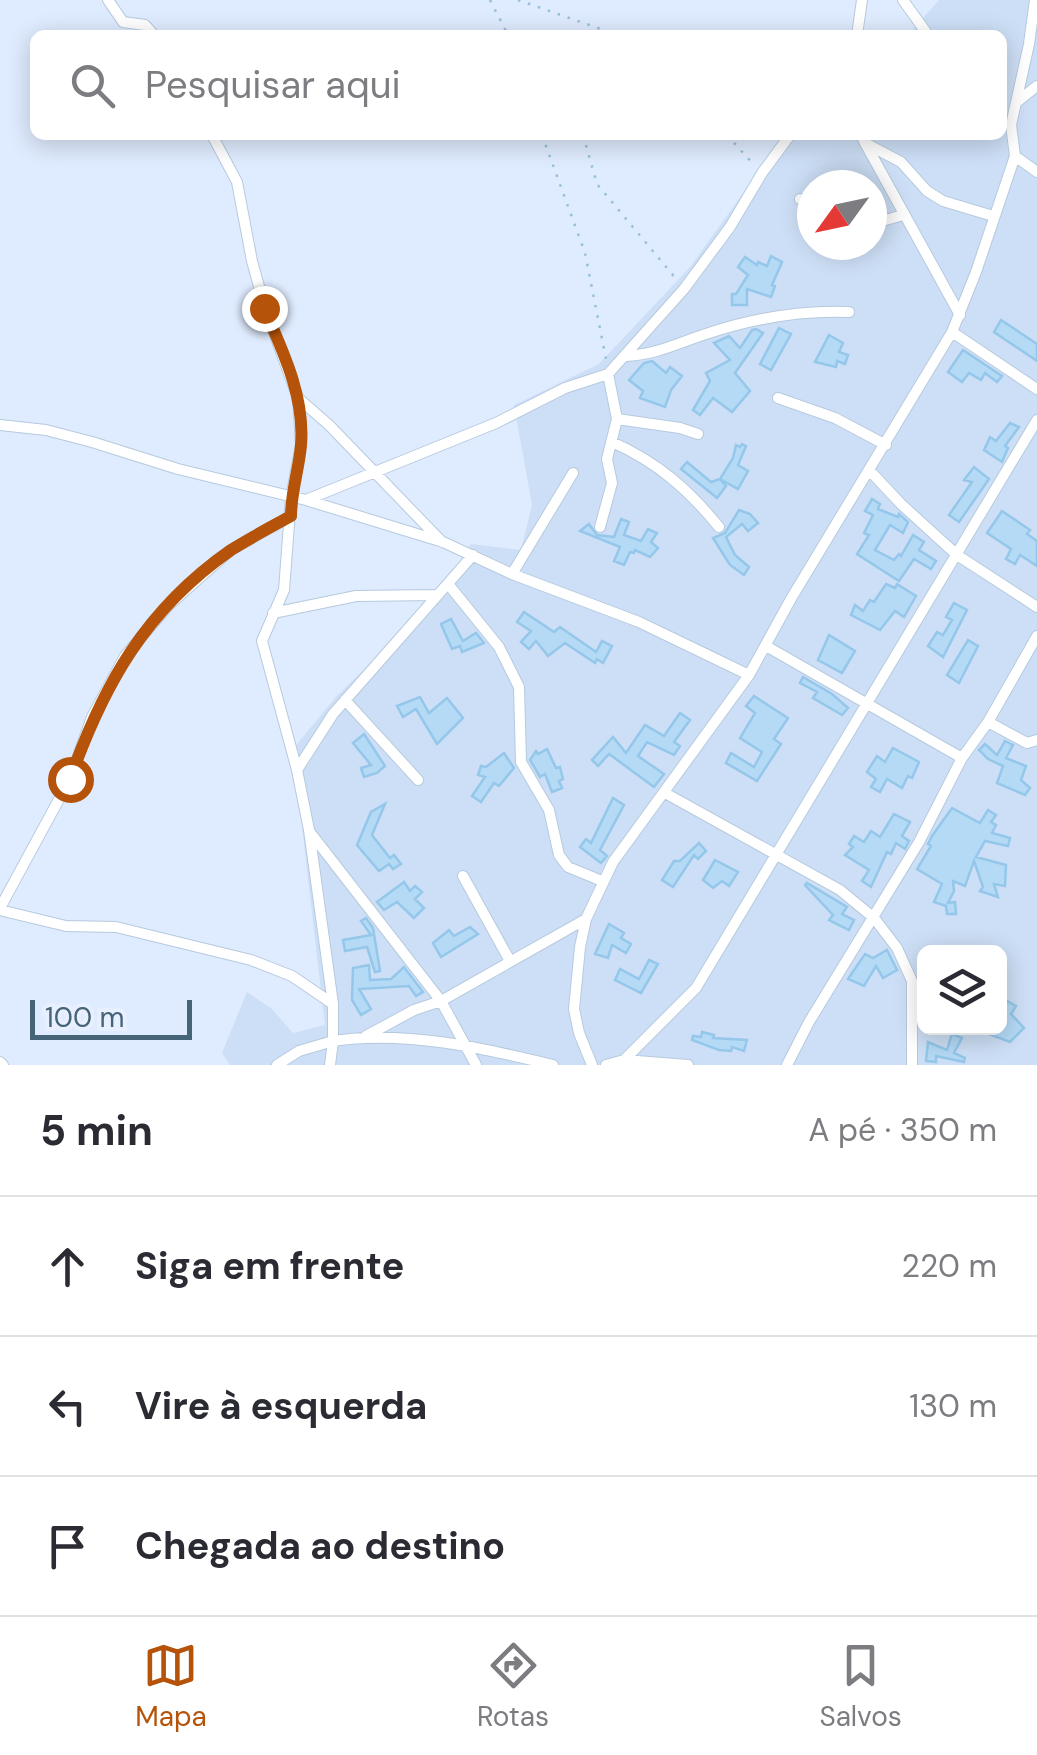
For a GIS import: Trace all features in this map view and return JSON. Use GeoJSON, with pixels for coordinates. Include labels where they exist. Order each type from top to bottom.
{"type":"FeatureCollection","features":[{"type":"Feature","properties":{"kind":"street"},"geometry":{"type":"LineString","coordinates":[[108,0],[123,22],[144,25],[149,30]]}},
{"type":"Feature","properties":{"kind":"street"},"geometry":{"type":"LineString","coordinates":[[858,30],[862,0]]}},
{"type":"Feature","properties":{"kind":"street"},"geometry":{"type":"LineString","coordinates":[[903,0],[924,30]]}},
{"type":"Feature","properties":{"kind":"street"},"geometry":{"type":"LineString","coordinates":[[592,1065],[574,1010],[586,918],[602,881],[749,676],[952,332],[1015,156],[1011,125],[1035,0]]}},
{"type":"Feature","properties":{"kind":"street"},"geometry":{"type":"LineString","coordinates":[[1017,102],[1037,86]]}},
{"type":"Feature","properties":{"kind":"street"},"geometry":{"type":"LineString","coordinates":[[1007,120],[1011,125]]}},
{"type":"Feature","properties":{"kind":"street"},"geometry":{"type":"LineString","coordinates":[[215,140],[238,182],[264,308],[298,398],[302,444],[291,498],[284,590],[262,641],[297,770],[308,830],[333,1004],[330,1065]]}},
{"type":"Feature","properties":{"kind":"street"},"geometry":{"type":"LineString","coordinates":[[306,500],[480,430],[565,388],[608,374],[684,289],[786,140]]}},
{"type":"Feature","properties":{"kind":"street"},"geometry":{"type":"LineString","coordinates":[[864,140],[960,315]]}},
{"type":"Feature","properties":{"kind":"street"},"geometry":{"type":"LineString","coordinates":[[865,140],[901,162],[927,192],[992,216]]}},
{"type":"Feature","properties":{"kind":"street"},"geometry":{"type":"LineString","coordinates":[[1015,156],[1037,172]]}},
{"type":"Feature","properties":{"kind":"street"},"geometry":{"type":"LineString","coordinates":[[887,219],[903,215]]}},
{"type":"Feature","properties":{"kind":"street"},"geometry":{"type":"LineString","coordinates":[[625,356],[653,354],[721,329],[790,313],[849,312]]}},
{"type":"Feature","properties":{"kind":"street"},"geometry":{"type":"LineString","coordinates":[[952,332],[1037,389]]}},
{"type":"Feature","properties":{"kind":"street"},"geometry":{"type":"LineString","coordinates":[[600,527],[612,483],[607,459],[617,419],[608,374]]}},
{"type":"Feature","properties":{"kind":"street"},"geometry":{"type":"LineString","coordinates":[[298,398],[443,542]]}},
{"type":"Feature","properties":{"kind":"street"},"geometry":{"type":"LineString","coordinates":[[778,398],[835,418],[886,444]]}},
{"type":"Feature","properties":{"kind":"street"},"geometry":{"type":"LineString","coordinates":[[617,419],[698,434]]}},
{"type":"Feature","properties":{"kind":"street"},"geometry":{"type":"LineString","coordinates":[[624,1060],[696,988],[1037,420]]}},
{"type":"Feature","properties":{"kind":"street"},"geometry":{"type":"LineString","coordinates":[[0,425],[62,434],[178,469],[306,500],[443,542],[512,574],[639,622],[749,676]]}},
{"type":"Feature","properties":{"kind":"street"},"geometry":{"type":"LineString","coordinates":[[612,442],[665,470],[719,527]]}},
{"type":"Feature","properties":{"kind":"street"},"geometry":{"type":"LineString","coordinates":[[870,471],[958,554],[1037,608]]}},
{"type":"Feature","properties":{"kind":"street"},"geometry":{"type":"LineString","coordinates":[[512,574],[573,473]]}},
{"type":"Feature","properties":{"kind":"street"},"geometry":{"type":"LineString","coordinates":[[291,516],[231,550],[157,618],[125,656],[92,717],[70,779],[0,909],[66,926],[116,927],[251,960],[292,976],[333,1004]]}},
{"type":"Feature","properties":{"kind":"street"},"geometry":{"type":"LineString","coordinates":[[297,770],[345,700],[473,555]]}},
{"type":"Feature","properties":{"kind":"street"},"geometry":{"type":"LineString","coordinates":[[448,584],[499,647],[519,687],[521,762],[549,810],[558,855],[568,867],[602,881]]}},
{"type":"Feature","properties":{"kind":"street"},"geometry":{"type":"LineString","coordinates":[[273,613],[356,596],[436,595]]}},
{"type":"Feature","properties":{"kind":"street"},"geometry":{"type":"LineString","coordinates":[[787,1065],[919,842],[962,758],[988,722],[1037,636]]}},
{"type":"Feature","properties":{"kind":"street"},"geometry":{"type":"LineString","coordinates":[[766,646],[962,758]]}},
{"type":"Feature","properties":{"kind":"street"},"geometry":{"type":"LineString","coordinates":[[345,700],[418,780]]}},
{"type":"Feature","properties":{"kind":"street"},"geometry":{"type":"LineString","coordinates":[[988,722],[1027,743],[1037,740]]}},
{"type":"Feature","properties":{"kind":"street"},"geometry":{"type":"LineString","coordinates":[[665,792],[840,890],[874,918],[896,948],[912,980],[912,1065]]}},
{"type":"Feature","properties":{"kind":"street"},"geometry":{"type":"LineString","coordinates":[[308,830],[441,1001],[476,1065]]}},
{"type":"Feature","properties":{"kind":"street"},"geometry":{"type":"LineString","coordinates":[[464,876],[510,962]]}},
{"type":"Feature","properties":{"kind":"street"},"geometry":{"type":"LineString","coordinates":[[366,1036],[414,1010],[441,1001],[586,918]]}},
{"type":"Feature","properties":{"kind":"street"},"geometry":{"type":"LineString","coordinates":[[277,1065],[299,1050],[366,1036],[466,1047],[552,1065]]}},
{"type":"Feature","properties":{"kind":"street"},"geometry":{"type":"LineString","coordinates":[[606,1065],[624,1060],[688,1065]]}},
{"type":"Feature","properties":{"kind":"path"},"geometry":{"type":"LineString","coordinates":[[490,0],[505,30]]}},
{"type":"Feature","properties":{"kind":"path"},"geometry":{"type":"LineString","coordinates":[[518,0],[604,30]]}},
{"type":"Feature","properties":{"kind":"path"},"geometry":{"type":"LineString","coordinates":[[544,140],[585,253],[608,374]]}},
{"type":"Feature","properties":{"kind":"path"},"geometry":{"type":"LineString","coordinates":[[584,140],[597,184],[684,289]]}},
{"type":"Feature","properties":{"kind":"path"},"geometry":{"type":"LineString","coordinates":[[732,140],[762,173]]}},
{"type":"Feature","properties":{"kind":"shaded area"},"geometry":{"type":"Polygon","coordinates":[[[939,0],[1037,0],[1037,1065],[230,1065],[222,1053],[247,992],[272,1009],[293,1033],[325,1025],[293,749],[335,698],[449,578],[471,544],[521,550],[532,505],[514,405],[599,364],[690,267],[781,140],[1007,140],[1007,30],[912,30],[939,0]]]}},
{"type":"Feature","properties":{"kind":"building"},"geometry":{"type":"Polygon","coordinates":[[[771,256],[782,262],[771,297],[747,289],[747,305],[732,305],[732,294],[736,294],[748,275],[738,267],[745,257],[767,266],[771,256]]]}},
{"type":"Feature","properties":{"kind":"building"},"geometry":{"type":"Polygon","coordinates":[[[1001,320],[1037,344],[1037,361],[994,332],[1001,320]]]}},
{"type":"Feature","properties":{"kind":"building"},"geometry":{"type":"Polygon","coordinates":[[[779,328],[791,334],[771,370],[760,364],[779,328]]]}},
{"type":"Feature","properties":{"kind":"building"},"geometry":{"type":"Polygon","coordinates":[[[756,329],[763,333],[735,373],[750,391],[732,412],[713,398],[700,415],[693,410],[710,381],[706,373],[730,360],[714,343],[729,336],[740,348],[756,329]]]}},
{"type":"Feature","properties":{"kind":"building"},"geometry":{"type":"Polygon","coordinates":[[[829,335],[843,343],[839,352],[848,355],[845,364],[837,361],[836,367],[815,362],[829,335]]]}},
{"type":"Feature","properties":{"kind":"building"},"geometry":{"type":"Polygon","coordinates":[[[963,350],[1002,376],[997,382],[985,373],[981,380],[969,373],[962,382],[948,372],[963,350]]]}},
{"type":"Feature","properties":{"kind":"building"},"geometry":{"type":"Polygon","coordinates":[[[652,361],[666,373],[670,367],[682,376],[665,407],[640,398],[643,391],[629,380],[644,363],[652,361]]]}},
{"type":"Feature","properties":{"kind":"building"},"geometry":{"type":"Polygon","coordinates":[[[1010,423],[1019,427],[1005,446],[1008,448],[1002,462],[984,450],[990,437],[996,441],[1010,423]]]}},
{"type":"Feature","properties":{"kind":"building"},"geometry":{"type":"Polygon","coordinates":[[[736,445],[746,446],[738,465],[748,471],[738,489],[720,479],[736,445]]]}},
{"type":"Feature","properties":{"kind":"building"},"geometry":{"type":"Polygon","coordinates":[[[687,462],[711,482],[720,479],[726,486],[717,498],[681,469],[687,462]]]}},
{"type":"Feature","properties":{"kind":"building"},"geometry":{"type":"Polygon","coordinates":[[[974,467],[989,479],[959,522],[949,515],[972,482],[964,480],[974,467]]]}},
{"type":"Feature","properties":{"kind":"building"},"geometry":{"type":"Polygon","coordinates":[[[872,499],[880,504],[878,509],[898,517],[899,514],[908,522],[903,533],[890,525],[875,550],[894,560],[901,556],[913,535],[924,542],[919,550],[936,561],[931,569],[914,559],[899,581],[857,554],[869,535],[864,533],[873,515],[865,511],[872,499]]]}},
{"type":"Feature","properties":{"kind":"building"},"geometry":{"type":"Polygon","coordinates":[[[739,510],[758,523],[748,531],[742,524],[726,537],[735,555],[749,567],[744,575],[730,565],[713,538],[725,533],[739,510]]]}},
{"type":"Feature","properties":{"kind":"building"},"geometry":{"type":"Polygon","coordinates":[[[1002,511],[1030,530],[1027,534],[1037,541],[1037,566],[1020,555],[1015,564],[1006,559],[1011,549],[987,533],[1002,511]]]}},
{"type":"Feature","properties":{"kind":"building"},"geometry":{"type":"Polygon","coordinates":[[[621,519],[629,522],[624,535],[641,541],[648,529],[657,533],[651,542],[658,548],[650,557],[635,550],[624,565],[614,561],[620,547],[580,531],[589,524],[597,535],[614,537],[621,519]]]}},
{"type":"Feature","properties":{"kind":"building"},"geometry":{"type":"Polygon","coordinates":[[[886,584],[895,588],[897,584],[916,596],[904,617],[895,611],[880,630],[851,615],[855,605],[863,611],[870,600],[874,602],[886,584]]]}},
{"type":"Feature","properties":{"kind":"building"},"geometry":{"type":"Polygon","coordinates":[[[954,603],[967,610],[943,657],[928,646],[937,632],[943,635],[952,620],[946,617],[954,603]]]}},
{"type":"Feature","properties":{"kind":"building"},"geometry":{"type":"Polygon","coordinates":[[[524,612],[554,632],[560,627],[596,652],[602,641],[612,646],[603,663],[597,659],[595,663],[565,643],[548,656],[536,641],[529,649],[521,642],[531,631],[517,622],[524,612]]]}},
{"type":"Feature","properties":{"kind":"building"},"geometry":{"type":"Polygon","coordinates":[[[451,619],[463,641],[476,633],[484,643],[462,652],[460,646],[452,649],[441,624],[451,619]]]}},
{"type":"Feature","properties":{"kind":"building"},"geometry":{"type":"Polygon","coordinates":[[[829,635],[855,651],[842,673],[818,660],[829,635]]]}},
{"type":"Feature","properties":{"kind":"building"},"geometry":{"type":"Polygon","coordinates":[[[968,640],[978,646],[959,683],[947,675],[968,640]]]}},
{"type":"Feature","properties":{"kind":"building"},"geometry":{"type":"Polygon","coordinates":[[[803,677],[848,708],[842,715],[813,698],[817,692],[800,683],[803,677]]]}},
{"type":"Feature","properties":{"kind":"building"},"geometry":{"type":"Polygon","coordinates":[[[754,696],[788,718],[774,739],[781,744],[757,781],[726,763],[731,753],[754,767],[762,752],[740,738],[755,713],[746,706],[754,696]]]}},
{"type":"Feature","properties":{"kind":"building"},"geometry":{"type":"Polygon","coordinates":[[[420,697],[429,713],[447,698],[463,718],[437,744],[416,709],[403,717],[397,706],[420,697]]]}},
{"type":"Feature","properties":{"kind":"building"},"geometry":{"type":"Polygon","coordinates":[[[680,713],[690,720],[674,742],[680,746],[674,755],[647,742],[638,756],[664,774],[654,787],[609,754],[598,766],[592,760],[613,737],[626,753],[645,725],[664,736],[680,713]]]}},
{"type":"Feature","properties":{"kind":"building"},"geometry":{"type":"Polygon","coordinates":[[[364,734],[385,766],[364,777],[361,768],[371,765],[353,743],[364,734]]]}},
{"type":"Feature","properties":{"kind":"building"},"geometry":{"type":"Polygon","coordinates":[[[1005,741],[1013,745],[1006,758],[1026,766],[1021,780],[1030,788],[1025,795],[997,783],[1003,766],[979,750],[985,744],[997,755],[1005,741]]]}},
{"type":"Feature","properties":{"kind":"building"},"geometry":{"type":"Polygon","coordinates":[[[893,748],[919,762],[902,788],[887,779],[880,792],[871,787],[876,779],[867,772],[877,756],[885,762],[893,748]]]}},
{"type":"Feature","properties":{"kind":"building"},"geometry":{"type":"Polygon","coordinates":[[[547,749],[563,779],[559,781],[562,788],[552,792],[545,774],[540,777],[530,760],[536,751],[538,754],[547,749]]]}},
{"type":"Feature","properties":{"kind":"building"},"geometry":{"type":"Polygon","coordinates":[[[504,753],[514,768],[499,786],[494,783],[481,802],[472,796],[485,777],[478,775],[481,766],[486,767],[504,753]]]}},
{"type":"Feature","properties":{"kind":"building"},"geometry":{"type":"Polygon","coordinates":[[[613,798],[624,805],[600,850],[607,856],[601,863],[580,847],[586,839],[591,843],[613,798]]]}},
{"type":"Feature","properties":{"kind":"building"},"geometry":{"type":"Polygon","coordinates":[[[385,804],[372,835],[390,858],[394,855],[401,864],[393,869],[389,864],[379,871],[357,845],[371,812],[385,804]]]}},
{"type":"Feature","properties":{"kind":"building"},"geometry":{"type":"Polygon","coordinates":[[[952,808],[980,823],[988,810],[996,815],[991,822],[996,825],[992,833],[1010,838],[1008,846],[985,841],[976,857],[1006,865],[1005,886],[994,884],[998,897],[980,891],[983,887],[974,861],[965,886],[953,881],[954,891],[948,903],[955,902],[956,914],[947,914],[946,906],[934,902],[942,884],[917,869],[931,846],[928,844],[932,836],[952,808]]]}},
{"type":"Feature","properties":{"kind":"building"},"geometry":{"type":"Polygon","coordinates":[[[894,814],[910,822],[902,836],[909,841],[905,849],[896,843],[891,854],[887,852],[871,887],[862,881],[869,870],[845,855],[853,847],[849,844],[854,836],[864,842],[871,831],[880,837],[894,814]]]}},
{"type":"Feature","properties":{"kind":"building"},"geometry":{"type":"Polygon","coordinates":[[[699,843],[706,851],[698,859],[694,855],[673,887],[662,880],[674,861],[680,861],[699,843]]]}},
{"type":"Feature","properties":{"kind":"building"},"geometry":{"type":"Polygon","coordinates":[[[715,860],[738,872],[729,886],[722,881],[713,888],[703,880],[715,860]]]}},
{"type":"Feature","properties":{"kind":"building"},"geometry":{"type":"Polygon","coordinates":[[[404,882],[410,891],[415,886],[422,892],[415,899],[424,908],[414,918],[397,902],[384,910],[377,902],[404,882]]]}},
{"type":"Feature","properties":{"kind":"building"},"geometry":{"type":"Polygon","coordinates":[[[807,883],[847,907],[842,914],[854,920],[849,930],[829,920],[833,915],[807,883]]]}},
{"type":"Feature","properties":{"kind":"building"},"geometry":{"type":"Polygon","coordinates":[[[366,918],[373,928],[380,971],[375,972],[367,947],[345,951],[343,940],[371,935],[361,921],[366,918]]]}},
{"type":"Feature","properties":{"kind":"building"},"geometry":{"type":"Polygon","coordinates":[[[609,924],[624,933],[621,938],[631,944],[626,953],[612,945],[608,958],[595,954],[609,924]]]}},
{"type":"Feature","properties":{"kind":"building"},"geometry":{"type":"Polygon","coordinates":[[[470,927],[478,934],[441,957],[433,943],[449,930],[454,936],[470,927]]]}},
{"type":"Feature","properties":{"kind":"building"},"geometry":{"type":"Polygon","coordinates":[[[887,950],[897,970],[883,978],[876,966],[864,986],[848,979],[865,954],[873,958],[887,950]]]}},
{"type":"Feature","properties":{"kind":"building"},"geometry":{"type":"Polygon","coordinates":[[[649,960],[658,964],[641,993],[615,980],[620,969],[639,979],[649,960]]]}},
{"type":"Feature","properties":{"kind":"building"},"geometry":{"type":"Polygon","coordinates":[[[369,965],[370,980],[391,979],[404,967],[423,992],[416,996],[409,986],[359,989],[371,1009],[361,1015],[352,1000],[353,968],[369,965]]]}},
{"type":"Feature","properties":{"kind":"building"},"geometry":{"type":"Polygon","coordinates":[[[1007,1001],[1016,1006],[1011,1014],[1024,1028],[1010,1042],[992,1035],[1007,1035],[1007,1001]]]}},
{"type":"Feature","properties":{"kind":"building"},"geometry":{"type":"Polygon","coordinates":[[[702,1032],[714,1035],[713,1038],[747,1040],[744,1051],[732,1047],[731,1051],[719,1050],[692,1040],[693,1036],[701,1037],[702,1032]]]}},
{"type":"Feature","properties":{"kind":"building"},"geometry":{"type":"Polygon","coordinates":[[[952,1035],[962,1038],[954,1053],[965,1058],[964,1062],[936,1056],[936,1062],[926,1061],[928,1042],[947,1050],[952,1035]]]}},
{"type":"Feature","properties":{"kind":"route"},"geometry":{"type":"LineString","coordinates":[[70,779],[92,717],[125,656],[146,630],[231,550],[291,516],[302,424],[284,353],[264,308]]}}]}
